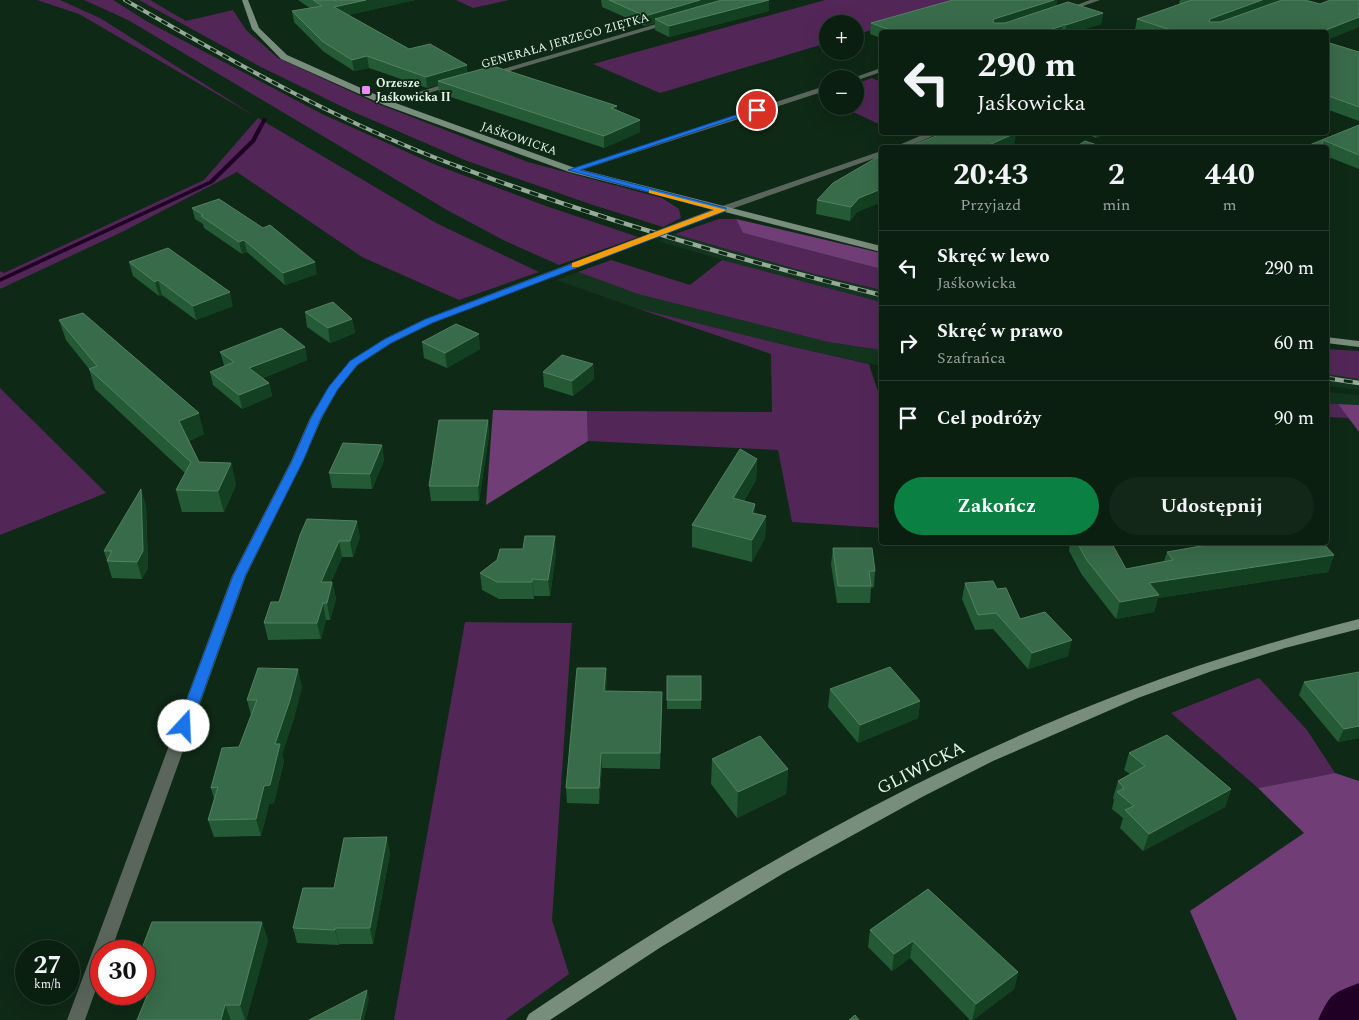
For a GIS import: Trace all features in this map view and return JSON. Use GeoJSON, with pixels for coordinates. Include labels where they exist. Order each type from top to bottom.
{"type":"FeatureCollection","features":[{"type":"Feature","properties":{"kind":"street","name":"JAŚKOWICKA"},"geometry":{"type":"LineString","coordinates":[[245,0],[256,29],[284,57],[387,103],[572,170],[879,249]]}},
{"type":"Feature","properties":{"kind":"street"},"geometry":{"type":"LineString","coordinates":[[1052,15],[1097,0]]}},
{"type":"Feature","properties":{"kind":"street","name":"GENERAŁA JERZEGO ZIĘTKA"},"geometry":{"type":"LineString","coordinates":[[479,77],[679,20]]}},
{"type":"Feature","properties":{"kind":"street"},"geometry":{"type":"LineString","coordinates":[[864,76],[879,71]]}},
{"type":"Feature","properties":{"kind":"street"},"geometry":{"type":"LineString","coordinates":[[387,103],[460,82]]}},
{"type":"Feature","properties":{"kind":"street"},"geometry":{"type":"LineString","coordinates":[[572,170],[819,91]]}},
{"type":"Feature","properties":{"kind":"street"},"geometry":{"type":"LineString","coordinates":[[904,145],[930,135]]}},
{"type":"Feature","properties":{"kind":"street"},"geometry":{"type":"LineString","coordinates":[[105,940],[239,576],[297,461],[316,418],[334,388],[354,363],[388,341],[429,321],[723,210],[879,154]]}},
{"type":"Feature","properties":{"kind":"street"},"geometry":{"type":"LineString","coordinates":[[1329,340],[1359,344]]}},
{"type":"Feature","properties":{"kind":"street","name":"GLIWICKA"},"geometry":{"type":"LineString","coordinates":[[535,1020],[682,924],[757,880],[913,794],[1012,744],[1118,699],[1218,663],[1320,633],[1359,624]]}},
{"type":"Feature","properties":{"kind":"street"},"geometry":{"type":"LineString","coordinates":[[76,1020],[90,982]]}},
{"type":"Feature","properties":{"kind":"shaded area"},"geometry":{"type":"Polygon","coordinates":[[[37,0],[60,0],[100,18],[258,118],[79,14],[37,0]]]}},
{"type":"Feature","properties":{"kind":"shaded area"},"geometry":{"type":"Polygon","coordinates":[[[84,0],[113,0],[148,22],[322,114],[436,165],[546,206],[638,237],[559,265],[505,241],[447,210],[128,20],[84,0]]]}},
{"type":"Feature","properties":{"kind":"shaded area"},"geometry":{"type":"Polygon","coordinates":[[[139,0],[150,0],[186,21],[233,10],[246,30],[278,58],[378,104],[528,162],[662,198],[679,209],[681,218],[663,227],[467,161],[349,110],[261,67],[139,0]]]}},
{"type":"Feature","properties":{"kind":"shaded area"},"geometry":{"type":"Polygon","coordinates":[[[456,0],[509,0],[473,8],[456,0]]]}},
{"type":"Feature","properties":{"kind":"shaded area"},"geometry":{"type":"Polygon","coordinates":[[[825,0],[974,0],[864,32],[864,15],[819,15],[819,45],[660,93],[593,64],[825,0]]]}},
{"type":"Feature","properties":{"kind":"shaded area"},"geometry":{"type":"Polygon","coordinates":[[[872,78],[879,81],[879,124],[859,115],[864,115],[864,81],[872,78]]]}},
{"type":"Feature","properties":{"kind":"shaded area"},"geometry":{"type":"Polygon","coordinates":[[[258,118],[436,223],[539,272],[459,300],[362,257],[237,172],[122,232],[0,289],[0,271],[4,273],[204,180],[258,118]]]}},
{"type":"Feature","properties":{"kind":"shaded area"},"geometry":{"type":"Polygon","coordinates":[[[719,219],[736,219],[743,233],[879,268],[879,290],[806,272],[675,234],[719,219]]]}},
{"type":"Feature","properties":{"kind":"shaded area"},"geometry":{"type":"Polygon","coordinates":[[[736,219],[879,253],[879,268],[743,233],[736,219]]]}},
{"type":"Feature","properties":{"kind":"shaded area"},"geometry":{"type":"Polygon","coordinates":[[[675,234],[806,272],[879,290],[879,301],[722,260],[658,241],[675,234]]]}},
{"type":"Feature","properties":{"kind":"shaded area"},"geometry":{"type":"Polygon","coordinates":[[[611,260],[690,285],[722,260],[879,301],[879,350],[828,342],[638,294],[578,272],[611,260]]]}},
{"type":"Feature","properties":{"kind":"shaded area"},"geometry":{"type":"Polygon","coordinates":[[[578,272],[638,294],[828,342],[879,350],[879,366],[785,345],[636,308],[556,280],[578,272]]]}},
{"type":"Feature","properties":{"kind":"shaded area"},"geometry":{"type":"Polygon","coordinates":[[[636,308],[869,364],[879,395],[879,528],[792,522],[778,450],[588,441],[587,411],[772,412],[771,354],[636,308]]]}},
{"type":"Feature","properties":{"kind":"shaded area"},"geometry":{"type":"Polygon","coordinates":[[[1329,349],[1359,351],[1359,379],[1329,374],[1329,349]]]}},
{"type":"Feature","properties":{"kind":"shaded area"},"geometry":{"type":"Polygon","coordinates":[[[1329,374],[1359,379],[1359,390],[1329,386],[1329,374]]]}},
{"type":"Feature","properties":{"kind":"shaded area"},"geometry":{"type":"Polygon","coordinates":[[[0,388],[106,493],[0,535],[0,388]]]}},
{"type":"Feature","properties":{"kind":"shaded area"},"geometry":{"type":"Polygon","coordinates":[[[1329,392],[1359,395],[1359,405],[1329,403],[1329,392]]]}},
{"type":"Feature","properties":{"kind":"shaded area"},"geometry":{"type":"Polygon","coordinates":[[[1329,403],[1338,404],[1350,418],[1329,417],[1329,403]]]}},
{"type":"Feature","properties":{"kind":"shaded area"},"geometry":{"type":"Polygon","coordinates":[[[1338,404],[1359,405],[1359,432],[1338,404]]]}},
{"type":"Feature","properties":{"kind":"shaded area"},"geometry":{"type":"Polygon","coordinates":[[[493,410],[587,411],[588,441],[486,505],[493,410]]]}},
{"type":"Feature","properties":{"kind":"shaded area"},"geometry":{"type":"Polygon","coordinates":[[[465,622],[572,623],[552,920],[569,974],[505,1020],[394,1020],[465,622]]]}},
{"type":"Feature","properties":{"kind":"shaded area"},"geometry":{"type":"Polygon","coordinates":[[[1259,678],[1307,730],[1335,773],[1258,788],[1171,713],[1259,678]]]}},
{"type":"Feature","properties":{"kind":"shaded area"},"geometry":{"type":"Polygon","coordinates":[[[1335,773],[1359,781],[1359,1020],[1237,1020],[1190,911],[1304,833],[1258,788],[1335,773]]]}},
{"type":"Feature","properties":{"kind":"building"},"geometry":{"type":"Polygon","coordinates":[[[313,0],[366,0],[334,7],[409,49],[430,44],[467,65],[426,77],[367,56],[352,60],[322,41],[292,11],[322,6],[313,0]]]}},
{"type":"Feature","properties":{"kind":"building"},"geometry":{"type":"Polygon","coordinates":[[[609,0],[700,0],[645,16],[609,0]]]}},
{"type":"Feature","properties":{"kind":"building"},"geometry":{"type":"Polygon","coordinates":[[[722,0],[769,0],[669,26],[655,19],[722,0]]]}},
{"type":"Feature","properties":{"kind":"building"},"geometry":{"type":"Polygon","coordinates":[[[953,0],[1054,0],[994,19],[994,23],[1005,23],[1068,2],[1103,13],[1049,30],[890,30],[871,23],[953,0]]]}},
{"type":"Feature","properties":{"kind":"building"},"geometry":{"type":"Polygon","coordinates":[[[1192,0],[1262,0],[1210,19],[1209,22],[1220,22],[1282,0],[1305,0],[1320,4],[1330,0],[1359,0],[1359,17],[1326,30],[1171,30],[1137,19],[1192,0]]]}},
{"type":"Feature","properties":{"kind":"building"},"geometry":{"type":"Polygon","coordinates":[[[1329,43],[1359,52],[1359,107],[1329,96],[1329,43]]]}},
{"type":"Feature","properties":{"kind":"building"},"geometry":{"type":"Polygon","coordinates":[[[493,66],[617,106],[611,108],[640,120],[604,136],[438,81],[493,66]]]}},
{"type":"Feature","properties":{"kind":"building"},"geometry":{"type":"Polygon","coordinates":[[[1359,125],[1359,155],[1323,140],[1322,145],[1309,145],[1359,125]]]}},
{"type":"Feature","properties":{"kind":"building"},"geometry":{"type":"Polygon","coordinates":[[[938,135],[1011,135],[989,145],[914,145],[938,135]]]}},
{"type":"Feature","properties":{"kind":"building"},"geometry":{"type":"Polygon","coordinates":[[[1085,141],[1097,145],[1079,145],[1085,141]]]}},
{"type":"Feature","properties":{"kind":"building"},"geometry":{"type":"Polygon","coordinates":[[[879,157],[879,190],[859,198],[851,207],[817,200],[833,183],[879,157]]]}},
{"type":"Feature","properties":{"kind":"building"},"geometry":{"type":"Polygon","coordinates":[[[219,199],[263,228],[270,225],[315,262],[283,273],[244,240],[239,242],[192,208],[219,199]]]}},
{"type":"Feature","properties":{"kind":"building"},"geometry":{"type":"Polygon","coordinates":[[[168,248],[230,292],[193,306],[158,280],[155,282],[129,262],[168,248]]]}},
{"type":"Feature","properties":{"kind":"building"},"geometry":{"type":"Polygon","coordinates":[[[333,302],[352,319],[328,328],[305,312],[333,302]]]}},
{"type":"Feature","properties":{"kind":"building"},"geometry":{"type":"Polygon","coordinates":[[[83,313],[199,413],[179,421],[199,462],[231,463],[218,491],[176,490],[191,462],[89,369],[97,366],[59,320],[83,313]]]}},
{"type":"Feature","properties":{"kind":"building"},"geometry":{"type":"Polygon","coordinates":[[[456,324],[479,334],[445,353],[422,342],[456,324]]]}},
{"type":"Feature","properties":{"kind":"building"},"geometry":{"type":"Polygon","coordinates":[[[281,328],[305,347],[249,368],[269,383],[239,395],[210,372],[234,362],[220,352],[281,328]]]}},
{"type":"Feature","properties":{"kind":"building"},"geometry":{"type":"Polygon","coordinates":[[[562,355],[593,364],[572,381],[543,372],[562,355]]]}},
{"type":"Feature","properties":{"kind":"building"},"geometry":{"type":"Polygon","coordinates":[[[439,420],[488,420],[478,486],[429,486],[439,420]]]}},
{"type":"Feature","properties":{"kind":"building"},"geometry":{"type":"Polygon","coordinates":[[[343,443],[382,445],[370,474],[329,473],[343,443]]]}},
{"type":"Feature","properties":{"kind":"building"},"geometry":{"type":"Polygon","coordinates":[[[740,449],[757,459],[733,498],[755,504],[752,513],[766,516],[752,540],[692,525],[740,449]]]}},
{"type":"Feature","properties":{"kind":"building"},"geometry":{"type":"Polygon","coordinates":[[[141,489],[143,551],[137,562],[107,561],[112,551],[104,551],[141,489]]]}},
{"type":"Feature","properties":{"kind":"building"},"geometry":{"type":"Polygon","coordinates":[[[307,519],[357,521],[350,541],[339,541],[321,582],[332,582],[327,603],[323,603],[317,623],[264,623],[271,602],[279,602],[300,535],[307,519]]]}},
{"type":"Feature","properties":{"kind":"building"},"geometry":{"type":"Polygon","coordinates":[[[525,536],[555,536],[548,580],[532,579],[532,582],[497,582],[480,573],[497,560],[500,549],[523,549],[525,536]]]}},
{"type":"Feature","properties":{"kind":"building"},"geometry":{"type":"Polygon","coordinates":[[[1079,545],[1113,545],[1126,569],[1173,560],[1167,552],[1207,545],[1325,545],[1334,555],[1149,583],[1159,595],[1120,602],[1086,559],[1079,545]]]}},
{"type":"Feature","properties":{"kind":"building"},"geometry":{"type":"Polygon","coordinates":[[[833,548],[872,548],[875,571],[869,571],[871,586],[838,586],[833,548]]]}},
{"type":"Feature","properties":{"kind":"building"},"geometry":{"type":"Polygon","coordinates":[[[993,581],[997,589],[1006,588],[1020,619],[1045,612],[1072,640],[1032,653],[996,613],[978,615],[965,583],[993,581]]]}},
{"type":"Feature","properties":{"kind":"building"},"geometry":{"type":"Polygon","coordinates":[[[890,667],[920,701],[860,725],[830,689],[890,667]]]}},
{"type":"Feature","properties":{"kind":"building"},"geometry":{"type":"Polygon","coordinates":[[[258,668],[298,669],[275,744],[280,744],[270,785],[264,786],[256,819],[208,820],[218,787],[211,788],[222,748],[239,747],[257,700],[247,700],[258,668]]]}},
{"type":"Feature","properties":{"kind":"building"},"geometry":{"type":"Polygon","coordinates":[[[577,668],[606,668],[604,691],[662,692],[660,753],[601,753],[599,788],[566,788],[577,668]]]}},
{"type":"Feature","properties":{"kind":"building"},"geometry":{"type":"Polygon","coordinates":[[[1359,672],[1359,726],[1344,729],[1304,682],[1359,672]]]}},
{"type":"Feature","properties":{"kind":"building"},"geometry":{"type":"Polygon","coordinates":[[[667,676],[701,676],[701,700],[667,700],[667,676]]]}},
{"type":"Feature","properties":{"kind":"building"},"geometry":{"type":"Polygon","coordinates":[[[1167,735],[1231,789],[1149,834],[1125,810],[1134,806],[1117,792],[1124,788],[1118,781],[1145,766],[1129,753],[1167,735]]]}},
{"type":"Feature","properties":{"kind":"building"},"geometry":{"type":"Polygon","coordinates":[[[760,736],[788,769],[738,792],[712,759],[760,736]]]}},
{"type":"Feature","properties":{"kind":"building"},"geometry":{"type":"Polygon","coordinates":[[[387,837],[370,928],[335,928],[335,930],[293,928],[303,888],[334,888],[344,838],[387,837]]]}},
{"type":"Feature","properties":{"kind":"building"},"geometry":{"type":"Polygon","coordinates":[[[928,889],[1018,972],[976,1004],[913,941],[894,954],[870,930],[928,889]]]}},
{"type":"Feature","properties":{"kind":"building"},"geometry":{"type":"Polygon","coordinates":[[[152,922],[262,922],[240,1005],[225,1005],[221,1020],[137,1020],[143,1005],[155,1005],[155,940],[145,940],[152,922]]]}},
{"type":"Feature","properties":{"kind":"building"},"geometry":{"type":"Polygon","coordinates":[[[367,990],[360,1020],[309,1020],[367,990]]]}},
{"type":"Feature","properties":{"kind":"building"},"geometry":{"type":"Polygon","coordinates":[[[855,1015],[859,1020],[849,1020],[855,1015]]]}},
{"type":"Feature","properties":{"kind":"waterway"},"geometry":{"type":"LineString","coordinates":[[0,280],[211,182],[253,141],[265,119]]}},
{"type":"Feature","properties":{"kind":"waterway"},"geometry":{"type":"LineString","coordinates":[[1354,1020],[1359,1015]]}},
{"type":"Feature","properties":{"kind":"railway"},"geometry":{"type":"LineString","coordinates":[[125,0],[250,70],[334,113],[421,152],[465,169]]}},
{"type":"Feature","properties":{"kind":"railway"},"geometry":{"type":"LineString","coordinates":[[462,168],[670,238],[775,268],[879,294]]}},
{"type":"Feature","properties":{"kind":"railway"},"geometry":{"type":"LineString","coordinates":[[1329,378],[1359,383]]}},
{"type":"Feature","properties":{"kind":"slow traffic"},"geometry":{"type":"LineString","coordinates":[[575,265],[723,210],[652,191]]}},
{"type":"Feature","properties":{"kind":"place","name":"Orzesze Jaśkowicka II"},"geometry":{"type":"Point","coordinates":[366,90]}},
{"type":"Feature","properties":{"kind":"route"},"geometry":{"type":"LineString","coordinates":[[184,726],[239,576],[297,461],[316,418],[334,388],[354,363],[388,341],[429,321],[557,271],[723,210],[572,170],[757,110]]}}]}
